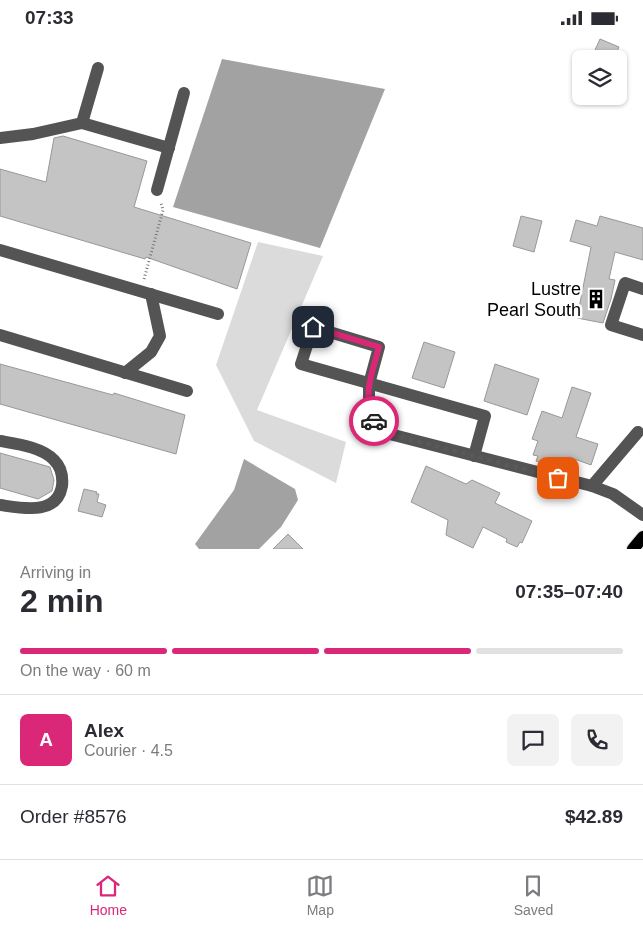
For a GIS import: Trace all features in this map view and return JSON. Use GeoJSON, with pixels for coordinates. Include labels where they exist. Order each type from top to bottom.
{"type":"FeatureCollection","features":[{"type":"Feature","properties":{"kind":"main road"},"geometry":{"type":"LineString","coordinates":[[633,549],[643,537]]}},
{"type":"Feature","properties":{"kind":"lane"},"geometry":{"type":"LineString","coordinates":[[82,123],[98,68]]}},
{"type":"Feature","properties":{"kind":"lane"},"geometry":{"type":"LineString","coordinates":[[157,190],[184,93]]}},
{"type":"Feature","properties":{"kind":"lane"},"geometry":{"type":"LineString","coordinates":[[0,137],[33,134],[82,123],[169,148]]}},
{"type":"Feature","properties":{"kind":"lane"},"geometry":{"type":"LineString","coordinates":[[0,250],[218,314]]}},
{"type":"Feature","properties":{"kind":"lane"},"geometry":{"type":"LineString","coordinates":[[643,289],[625,283],[611,325],[643,335]]}},
{"type":"Feature","properties":{"kind":"lane"},"geometry":{"type":"LineString","coordinates":[[126,373],[151,352],[160,336],[145,293]]}},
{"type":"Feature","properties":{"kind":"lane"},"geometry":{"type":"LineString","coordinates":[[474,456],[485,416],[369,384],[301,364],[313,327],[379,347],[369,384],[368,409],[378,431],[474,456],[592,486],[613,494],[643,515]]}},
{"type":"Feature","properties":{"kind":"lane"},"geometry":{"type":"LineString","coordinates":[[0,335],[187,391]]}},
{"type":"Feature","properties":{"kind":"lane"},"geometry":{"type":"LineString","coordinates":[[592,486],[638,432]]}},
{"type":"Feature","properties":{"kind":"lane"},"geometry":{"type":"LineString","coordinates":[[0,441],[34,448],[54,459],[61,471],[62,484],[59,496],[51,505],[40,508],[0,505]]}},
{"type":"Feature","properties":{"kind":"path"},"geometry":{"type":"LineString","coordinates":[[145,293],[163,210],[157,190]]}},
{"type":"Feature","properties":{"kind":"shaded area"},"geometry":{"type":"Polygon","coordinates":[[[222,59],[385,89],[320,248],[173,207],[222,59]]]}},
{"type":"Feature","properties":{"kind":"shaded area"},"geometry":{"type":"Polygon","coordinates":[[[258,242],[323,256],[257,410],[346,442],[336,483],[254,441],[216,365],[258,242]]]}},
{"type":"Feature","properties":{"kind":"shaded area"},"geometry":{"type":"Polygon","coordinates":[[[244,459],[295,489],[298,500],[281,527],[259,549],[199,549],[195,544],[234,490],[244,459]]]}},
{"type":"Feature","properties":{"kind":"building"},"geometry":{"type":"Polygon","coordinates":[[[600,39],[619,47],[618,50],[595,50],[600,39]]]}},
{"type":"Feature","properties":{"kind":"building"},"geometry":{"type":"Polygon","coordinates":[[[63,136],[147,161],[134,207],[251,243],[237,289],[146,257],[145,259],[0,216],[0,169],[46,182],[54,138],[63,136]]]}},
{"type":"Feature","properties":{"kind":"building"},"geometry":{"type":"Polygon","coordinates":[[[521,216],[542,221],[534,252],[513,246],[521,216]]]}},
{"type":"Feature","properties":{"kind":"building"},"geometry":{"type":"Polygon","coordinates":[[[600,216],[643,228],[643,260],[615,252],[609,279],[615,280],[603,323],[577,318],[591,247],[570,241],[576,220],[597,226],[600,216]]]}},
{"type":"Feature","properties":{"kind":"building"},"geometry":{"type":"Polygon","coordinates":[[[424,342],[455,352],[444,388],[412,378],[424,342]]]}},
{"type":"Feature","properties":{"kind":"building"},"geometry":{"type":"Polygon","coordinates":[[[0,364],[113,395],[114,393],[185,415],[176,454],[0,404],[0,364]]]}},
{"type":"Feature","properties":{"kind":"building"},"geometry":{"type":"Polygon","coordinates":[[[495,364],[539,379],[527,415],[484,401],[495,364]]]}},
{"type":"Feature","properties":{"kind":"building"},"geometry":{"type":"Polygon","coordinates":[[[572,387],[591,393],[576,437],[598,444],[591,465],[569,457],[564,470],[536,461],[538,456],[533,455],[538,441],[532,439],[542,411],[562,418],[572,387]]]}},
{"type":"Feature","properties":{"kind":"building"},"geometry":{"type":"Polygon","coordinates":[[[0,453],[50,467],[54,480],[52,491],[38,499],[0,488],[0,453]]]}},
{"type":"Feature","properties":{"kind":"building"},"geometry":{"type":"Polygon","coordinates":[[[426,466],[466,484],[472,480],[500,493],[495,503],[532,521],[522,543],[520,542],[517,547],[506,542],[507,539],[483,527],[473,548],[446,535],[448,520],[411,502],[426,466]]]}},
{"type":"Feature","properties":{"kind":"building"},"geometry":{"type":"Polygon","coordinates":[[[84,489],[99,494],[97,502],[106,505],[102,517],[78,511],[84,489]]]}},
{"type":"Feature","properties":{"kind":"building"},"geometry":{"type":"Polygon","coordinates":[[[288,534],[303,549],[273,549],[288,534]]]}},
{"type":"Feature","properties":{"kind":"way so far"},"geometry":{"type":"LineString","coordinates":[[374,421],[378,431],[558,478]]}},
{"type":"Feature","properties":{"kind":"place","name":"Lustre Pearl South"},"geometry":{"type":"Point","coordinates":[596,299]}},
{"type":"Feature","properties":{"kind":"route"},"geometry":{"type":"LineString","coordinates":[[313,327],[379,347],[369,384],[368,409],[374,421]]}}]}
